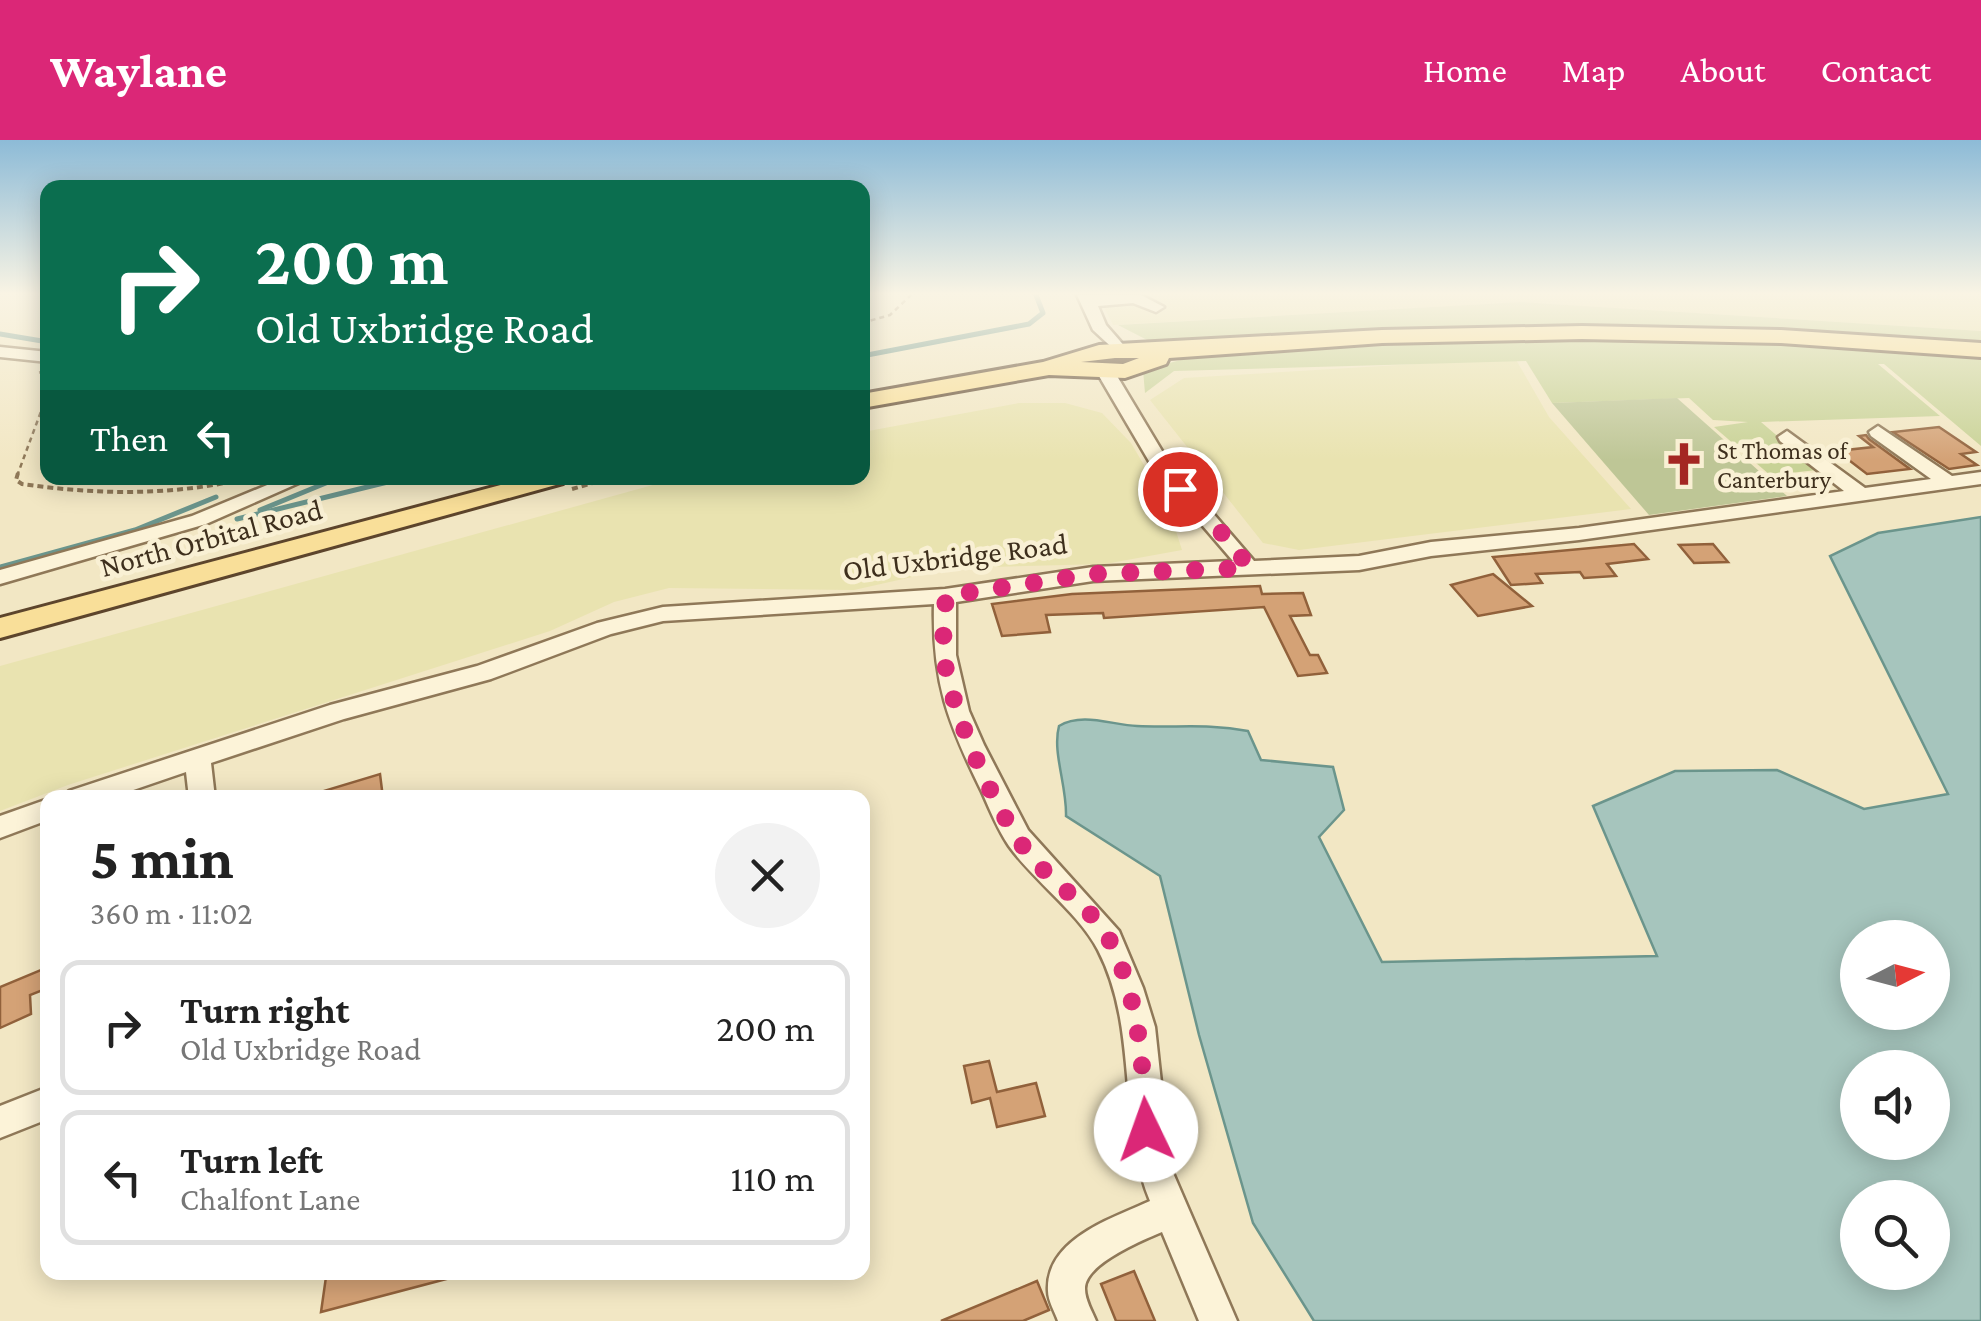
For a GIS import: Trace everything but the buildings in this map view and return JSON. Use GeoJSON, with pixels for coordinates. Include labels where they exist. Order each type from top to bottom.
{"type":"FeatureCollection","features":[{"type":"Feature","properties":{"kind":"main road"},"geometry":{"type":"LineString","coordinates":[[870,400],[1111,356],[1195,350]]}},
{"type":"Feature","properties":{"kind":"main road","name":"North Orbital Road"},"geometry":{"type":"LineString","coordinates":[[0,628],[528,485]]}},
{"type":"Feature","properties":{"kind":"street"},"geometry":{"type":"LineString","coordinates":[[1109,350],[1121,395],[1160,464],[1236,548],[1248,568]]}},
{"type":"Feature","properties":{"kind":"street"},"geometry":{"type":"LineString","coordinates":[[0,352],[40,363]]}},
{"type":"Feature","properties":{"kind":"street"},"geometry":{"type":"LineString","coordinates":[[1878,432],[1948,482]]}},
{"type":"Feature","properties":{"kind":"street"},"geometry":{"type":"LineString","coordinates":[[1788,437],[1860,494]]}},
{"type":"Feature","properties":{"kind":"street","name":"Old Uxbridge Road"},"geometry":{"type":"LineString","coordinates":[[103,790],[339,712],[483,673],[637,619],[705,609],[945,596],[1093,574],[1359,563],[1431,549],[1579,534],[1981,478]]}},
{"type":"Feature","properties":{"kind":"street"},"geometry":{"type":"LineString","coordinates":[[0,576],[199,520],[278,485]]}},
{"type":"Feature","properties":{"kind":"street"},"geometry":{"type":"LineString","coordinates":[[945,596],[944,655],[957,711],[972,745],[1018,838],[1110,940],[1139,1027],[1152,1167],[1218,1321]]}},
{"type":"Feature","properties":{"kind":"street"},"geometry":{"type":"LineString","coordinates":[[198,759],[201,790]]}},
{"type":"Feature","properties":{"kind":"street"},"geometry":{"type":"LineString","coordinates":[[0,827],[40,811]]}},
{"type":"Feature","properties":{"kind":"street"},"geometry":{"type":"LineString","coordinates":[[0,1122],[40,1106]]}},
{"type":"Feature","properties":{"kind":"street"},"geometry":{"type":"LineString","coordinates":[[1077,1321],[1066,1292],[1068,1276],[1079,1260],[1094,1247],[1170,1210]]}},
{"type":"Feature","properties":{"kind":"path"},"geometry":{"type":"LineString","coordinates":[[40,414],[16,480],[40,485]]}},
{"type":"Feature","properties":{"kind":"path"},"geometry":{"type":"LineString","coordinates":[[43,485],[171,491],[224,485]]}},
{"type":"Feature","properties":{"kind":"shaded area"},"geometry":{"type":"Polygon","coordinates":[[[1515,358],[1549,417],[1631,509],[1299,550],[1263,543],[1150,400],[1184,378],[1515,358]]]}},
{"type":"Feature","properties":{"kind":"shaded area"},"geometry":{"type":"Polygon","coordinates":[[[1019,403],[1065,403],[1102,413],[1131,443],[1168,506],[1182,550],[1105,564],[952,568],[854,590],[669,588],[614,602],[550,631],[55,790],[40,790],[40,796],[0,811],[0,666],[653,485],[870,485],[870,431],[1019,403]]]}},
{"type":"Feature","properties":{"kind":"green space"},"geometry":{"type":"Polygon","coordinates":[[[1310,350],[1880,350],[1981,359],[1981,446],[1884,364],[1878,364],[1940,416],[1761,422],[1817,470],[1770,475],[1714,427],[1748,422],[1713,420],[1689,398],[1552,403],[1526,361],[1174,371],[1145,393],[1143,370],[1192,357],[1310,350]]]}},
{"type":"Feature","properties":{"kind":"green space"},"geometry":{"type":"Polygon","coordinates":[[[1677,398],[1787,496],[1649,515],[1552,403],[1677,398]]]}},
{"type":"Feature","properties":{"kind":"water"},"geometry":{"type":"Polygon","coordinates":[[[1981,517],[1981,1321],[1314,1321],[1253,1223],[1199,1035],[1160,876],[1066,816],[1057,747],[1059,726],[1087,720],[1248,731],[1261,760],[1333,767],[1344,810],[1319,837],[1382,962],[1657,956],[1593,806],[1675,771],[1777,770],[1864,809],[1948,794],[1830,556],[1878,533],[1981,517]]]}},
{"type":"Feature","properties":{"kind":"waterway"},"geometry":{"type":"LineString","coordinates":[[870,354],[893,350]]}},
{"type":"Feature","properties":{"kind":"waterway"},"geometry":{"type":"LineString","coordinates":[[260,510],[321,485]]}},
{"type":"Feature","properties":{"kind":"waterway"},"geometry":{"type":"LineString","coordinates":[[237,519],[375,485]]}},
{"type":"Feature","properties":{"kind":"waterway"},"geometry":{"type":"LineString","coordinates":[[0,567],[135,530],[216,497]]}},
{"type":"Feature","properties":{"kind":"place","name":"St Thomas of Canterbury"},"geometry":{"type":"Point","coordinates":[1684,464]}},
{"type":"Feature","properties":{"kind":"route"},"geometry":{"type":"LineString","coordinates":[[1146,1130],[1139,1027],[1110,940],[1018,838],[972,745],[948,679],[943,636],[945,596],[1016,582],[1093,574],[1248,568],[1236,548],[1180,489]]}}]}
